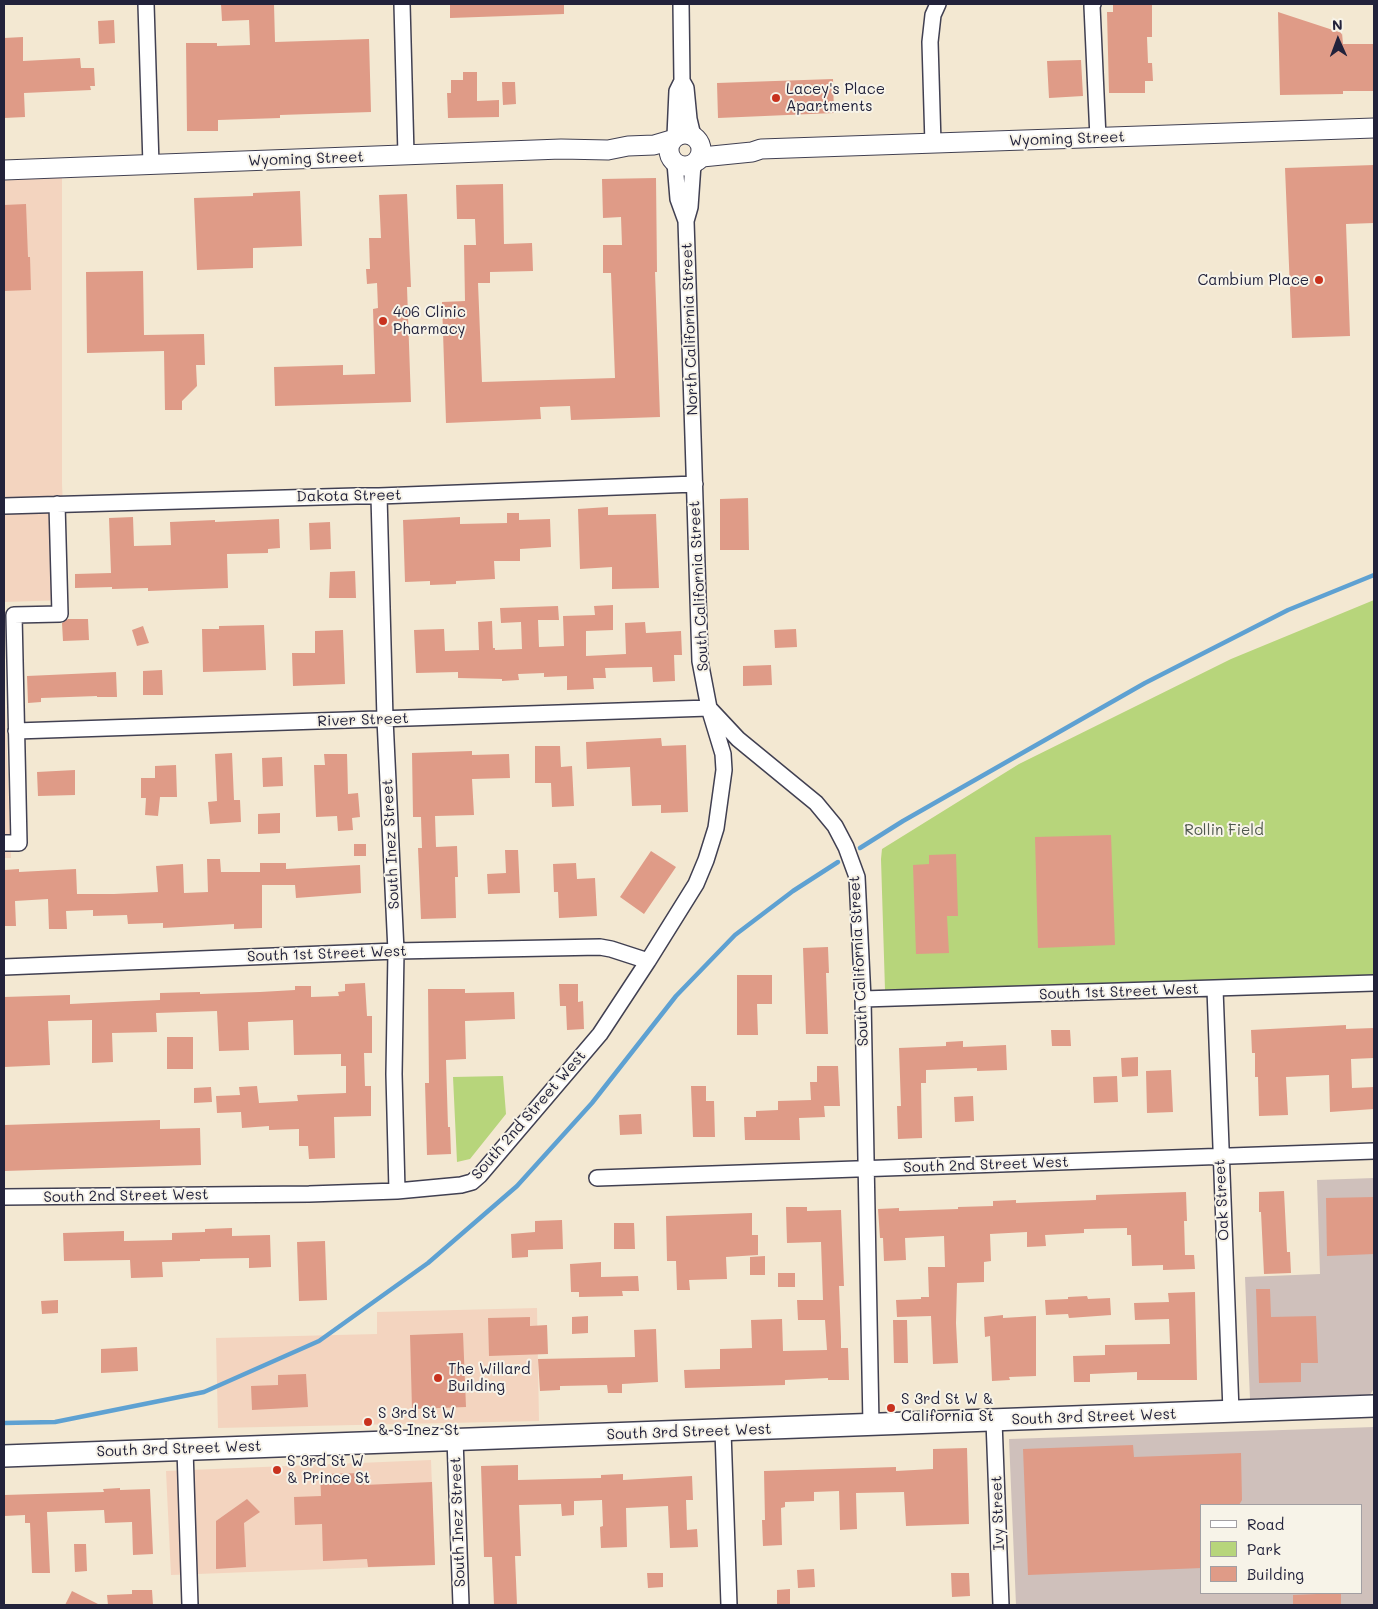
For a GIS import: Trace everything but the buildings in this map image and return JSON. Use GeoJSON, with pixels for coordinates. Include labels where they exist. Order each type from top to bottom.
{"type":"FeatureCollection","features":[{"type":"Feature","properties":{"kind":"main road","name":"South 3rd Street West"},"geometry":{"type":"LineString","coordinates":[[4,1456],[1374,1406]]}},
{"type":"Feature","properties":{"kind":"street"},"geometry":{"type":"LineString","coordinates":[[146,4],[151,164]]}},
{"type":"Feature","properties":{"kind":"street"},"geometry":{"type":"LineString","coordinates":[[402,4],[406,155]]}},
{"type":"Feature","properties":{"kind":"street"},"geometry":{"type":"LineString","coordinates":[[681,4],[682,81],[686,88],[689,119],[683,137],[668,151],[684,162],[700,157],[701,146],[683,137]]}},
{"type":"Feature","properties":{"kind":"street"},"geometry":{"type":"LineString","coordinates":[[934,144],[930,42],[933,15],[938,4]]}},
{"type":"Feature","properties":{"kind":"street"},"geometry":{"type":"LineString","coordinates":[[1093,4],[1098,138]]}},
{"type":"Feature","properties":{"kind":"street","name":"Wyoming Street"},"geometry":{"type":"LineString","coordinates":[[608,150],[620,155],[684,162],[702,157],[752,152],[761,149],[1374,128]]}},
{"type":"Feature","properties":{"kind":"street","name":"Wyoming Street"},"geometry":{"type":"LineString","coordinates":[[4,170],[561,149],[608,150],[628,146],[654,145],[683,137],[717,142],[740,142],[761,149]]}},
{"type":"Feature","properties":{"kind":"street","name":"North California Street"},"geometry":{"type":"LineString","coordinates":[[684,162],[678,199],[686,221],[693,437]]}},
{"type":"Feature","properties":{"kind":"street","name":"South California Street"},"geometry":{"type":"LineString","coordinates":[[693,437],[700,661],[709,708],[738,739],[816,803],[835,826],[846,847],[857,878],[863,999],[871,1425]]}},
{"type":"Feature","properties":{"kind":"street","name":"Dakota Street"},"geometry":{"type":"LineString","coordinates":[[4,506],[379,496],[695,484]]}},
{"type":"Feature","properties":{"kind":"street","name":"South Inez Street"},"geometry":{"type":"LineString","coordinates":[[379,496],[384,720],[396,951],[394,1074],[397,1191]]}},
{"type":"Feature","properties":{"kind":"street"},"geometry":{"type":"LineString","coordinates":[[4,843],[19,843],[14,615],[60,614],[56,504]]}},
{"type":"Feature","properties":{"kind":"street","name":"River Street"},"geometry":{"type":"LineString","coordinates":[[16,731],[709,708]]}},
{"type":"Feature","properties":{"kind":"street","name":"South 2nd Street West"},"geometry":{"type":"LineString","coordinates":[[4,1197],[309,1194],[397,1191],[461,1185],[472,1182],[600,1034],[696,884],[716,828],[724,770],[723,754],[709,708]]}},
{"type":"Feature","properties":{"kind":"street","name":"South 1st Street West"},"geometry":{"type":"LineString","coordinates":[[4,967],[396,951],[600,947],[611,948],[648,961]]}},
{"type":"Feature","properties":{"kind":"street","name":"South 1st Street West"},"geometry":{"type":"LineString","coordinates":[[863,999],[1374,983]]}},
{"type":"Feature","properties":{"kind":"street","name":"Oak Street"},"geometry":{"type":"LineString","coordinates":[[1215,989],[1231,1411]]}},
{"type":"Feature","properties":{"kind":"street","name":"South 2nd Street West"},"geometry":{"type":"LineString","coordinates":[[597,1178],[1374,1151]]}},
{"type":"Feature","properties":{"kind":"street","name":"Ivy Street"},"geometry":{"type":"LineString","coordinates":[[994,1421],[1002,1605]]}},
{"type":"Feature","properties":{"kind":"street"},"geometry":{"type":"LineString","coordinates":[[723,1431],[729,1605]]}},
{"type":"Feature","properties":{"kind":"street","name":"South Inez Street"},"geometry":{"type":"LineString","coordinates":[[455,1439],[461,1605]]}},
{"type":"Feature","properties":{"kind":"street"},"geometry":{"type":"LineString","coordinates":[[185,1449],[190,1605]]}},
{"type":"Feature","properties":{"kind":"shaded area"},"geometry":{"type":"Polygon","coordinates":[[[62,159],[62,484],[67,600],[4,602],[4,161],[62,159]]]}},
{"type":"Feature","properties":{"kind":"shaded area"},"geometry":{"type":"Polygon","coordinates":[[[4,672],[11,858],[4,858],[4,672]]]}},
{"type":"Feature","properties":{"kind":"shaded area"},"geometry":{"type":"Polygon","coordinates":[[[1374,1178],[1374,1388],[1370,1395],[1250,1399],[1245,1277],[1320,1274],[1317,1180],[1374,1178]]]}},
{"type":"Feature","properties":{"kind":"shaded area"},"geometry":{"type":"Polygon","coordinates":[[[537,1308],[539,1421],[218,1428],[216,1338],[377,1334],[377,1312],[537,1308]]]}},
{"type":"Feature","properties":{"kind":"shaded area"},"geometry":{"type":"Polygon","coordinates":[[[1374,1427],[1374,1605],[1016,1605],[1009,1439],[1374,1427]]]}},
{"type":"Feature","properties":{"kind":"shaded area"},"geometry":{"type":"Polygon","coordinates":[[[431,1460],[435,1565],[171,1575],[166,1471],[431,1460]]]}},
{"type":"Feature","properties":{"kind":"green space","name":"Rollin Field"},"geometry":{"type":"Polygon","coordinates":[[[1374,600],[1374,975],[885,990],[882,849],[1019,764],[1231,659],[1374,600]]]}},
{"type":"Feature","properties":{"kind":"green space"},"geometry":{"type":"Polygon","coordinates":[[[503,1076],[506,1114],[470,1159],[457,1162],[453,1077],[503,1076]]]}},
{"type":"Feature","properties":{"kind":"waterway"},"geometry":{"type":"LineString","coordinates":[[860,848],[903,821],[1145,683],[1288,610],[1374,575]]}},
{"type":"Feature","properties":{"kind":"waterway"},"geometry":{"type":"LineString","coordinates":[[4,1423],[55,1422],[204,1392],[319,1341],[428,1263],[517,1186],[592,1103],[676,996],[735,935],[793,891],[838,862]]}},
{"type":"Feature","properties":{"kind":"place","name":"Lacey's Place Apartments"},"geometry":{"type":"Point","coordinates":[776,98]}},
{"type":"Feature","properties":{"kind":"place","name":"Cambium Place"},"geometry":{"type":"Point","coordinates":[1319,280]}},
{"type":"Feature","properties":{"kind":"place","name":"406 Clinic Pharmacy"},"geometry":{"type":"Point","coordinates":[383,321]}},
{"type":"Feature","properties":{"kind":"place","name":"The Willard Building"},"geometry":{"type":"Point","coordinates":[438,1378]}},
{"type":"Feature","properties":{"kind":"place","name":"S 3rd St W & California St"},"geometry":{"type":"Point","coordinates":[891,1408]}},
{"type":"Feature","properties":{"kind":"place","name":"S 3rd St W & S Inez St"},"geometry":{"type":"Point","coordinates":[368,1422]}},
{"type":"Feature","properties":{"kind":"place","name":"S 3rd St W & Prince St"},"geometry":{"type":"Point","coordinates":[277,1470]}}]}
